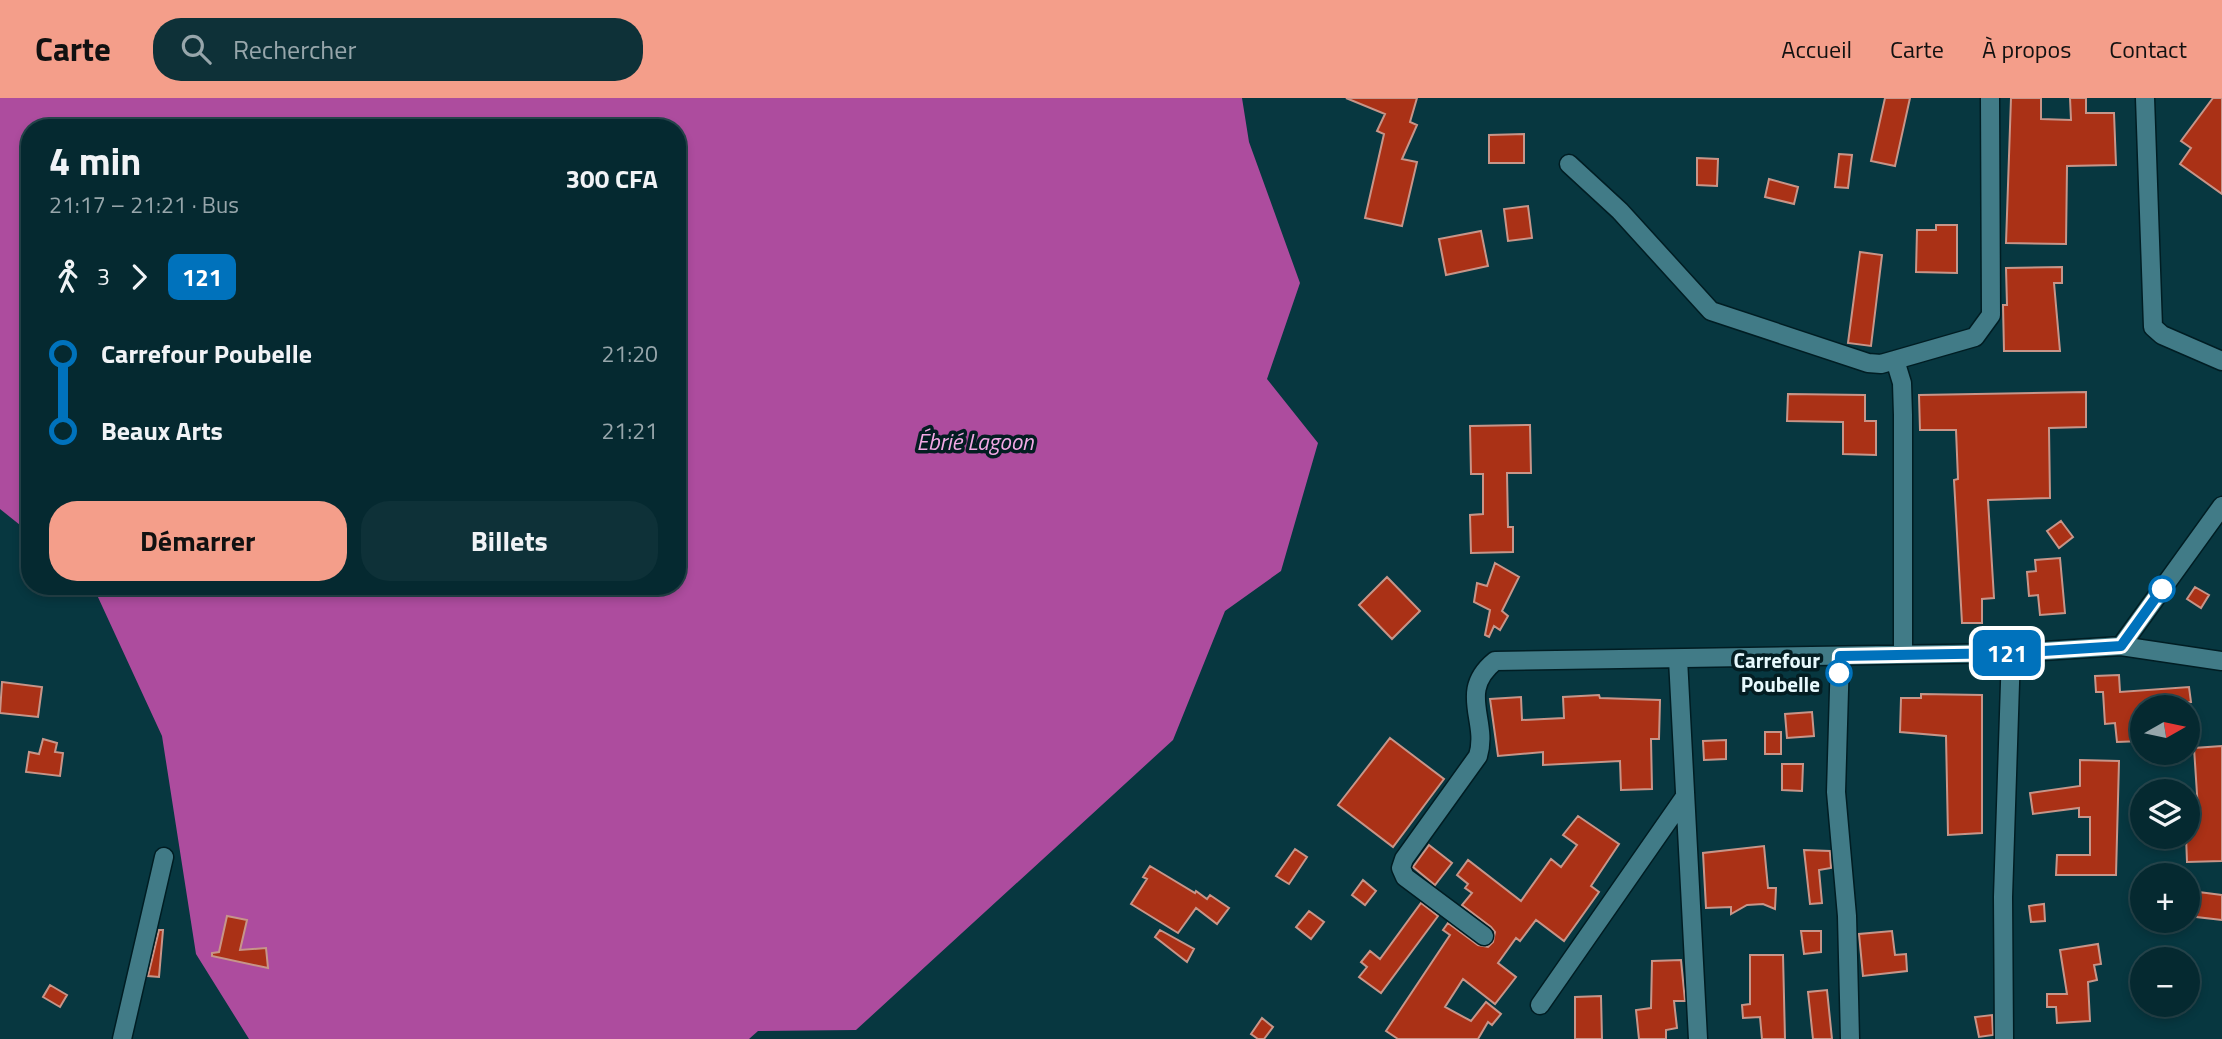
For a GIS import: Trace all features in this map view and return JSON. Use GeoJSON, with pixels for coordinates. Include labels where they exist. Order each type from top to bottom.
{"type":"FeatureCollection","features":[{"type":"Feature","properties":{"kind":"street"},"geometry":{"type":"LineString","coordinates":[[1569,164],[1620,211],[1712,312],[1881,364],[1975,337],[1991,315],[1990,98]]}},
{"type":"Feature","properties":{"kind":"street"},"geometry":{"type":"LineString","coordinates":[[2145,98],[2153,327],[2162,335],[2222,361]]}},
{"type":"Feature","properties":{"kind":"street"},"geometry":{"type":"LineString","coordinates":[[1895,360],[1902,383],[1903,415],[1903,654]]}},
{"type":"Feature","properties":{"kind":"street"},"geometry":{"type":"LineString","coordinates":[[2121,646],[2222,506]]}},
{"type":"Feature","properties":{"kind":"street"},"geometry":{"type":"LineString","coordinates":[[1483,936],[1405,877],[1401,868],[1404,859],[1478,756],[1481,747],[1475,706],[1477,684],[1485,670],[1496,661],[1514,658],[1678,659],[2011,653],[2121,646],[2222,661]]}},
{"type":"Feature","properties":{"kind":"street"},"geometry":{"type":"LineString","coordinates":[[2004,1039],[2003,897],[2011,653]]}},
{"type":"Feature","properties":{"kind":"street"},"geometry":{"type":"LineString","coordinates":[[1840,656],[1836,792],[1847,916],[1850,1039]]}},
{"type":"Feature","properties":{"kind":"street"},"geometry":{"type":"LineString","coordinates":[[1678,659],[1698,1039]]}},
{"type":"Feature","properties":{"kind":"street"},"geometry":{"type":"LineString","coordinates":[[1539,1005],[1684,798]]}},
{"type":"Feature","properties":{"kind":"street"},"geometry":{"type":"LineString","coordinates":[[122,1039],[164,857]]}},
{"type":"Feature","properties":{"kind":"water","name":"Ébrié Lagoon"},"geometry":{"type":"Polygon","coordinates":[[[0,98],[1242,98],[1249,142],[1300,283],[1267,379],[1318,443],[1281,571],[1225,611],[1173,740],[856,1030],[758,1031],[749,1039],[249,1039],[196,954],[162,736],[97,595],[686,595],[686,119],[21,119],[21,526],[0,509],[0,98]]]}},
{"type":"Feature","properties":{"kind":"building"},"geometry":{"type":"Polygon","coordinates":[[[1346,98],[1417,98],[1410,122],[1417,125],[1402,159],[1417,162],[1402,226],[1365,218],[1384,134],[1377,131],[1385,114],[1346,98]]]}},
{"type":"Feature","properties":{"kind":"building"},"geometry":{"type":"Polygon","coordinates":[[[1885,98],[1910,98],[1895,166],[1871,161],[1885,98]]]}},
{"type":"Feature","properties":{"kind":"building"},"geometry":{"type":"Polygon","coordinates":[[[2011,98],[2041,98],[2041,119],[2071,120],[2070,98],[2086,98],[2086,113],[2114,113],[2116,165],[2067,166],[2066,244],[2006,243],[2011,98]]]}},
{"type":"Feature","properties":{"kind":"building"},"geometry":{"type":"Polygon","coordinates":[[[2213,98],[2222,98],[2222,194],[2180,164],[2191,148],[2181,141],[2213,98]]]}},
{"type":"Feature","properties":{"kind":"building"},"geometry":{"type":"Polygon","coordinates":[[[1524,134],[1524,163],[1489,163],[1489,135],[1524,134]]]}},
{"type":"Feature","properties":{"kind":"building"},"geometry":{"type":"Polygon","coordinates":[[[1839,154],[1852,155],[1848,188],[1835,187],[1839,154]]]}},
{"type":"Feature","properties":{"kind":"building"},"geometry":{"type":"Polygon","coordinates":[[[1697,158],[1718,159],[1717,186],[1697,185],[1697,158]]]}},
{"type":"Feature","properties":{"kind":"building"},"geometry":{"type":"Polygon","coordinates":[[[1769,179],[1798,187],[1794,204],[1765,197],[1769,179]]]}},
{"type":"Feature","properties":{"kind":"building"},"geometry":{"type":"Polygon","coordinates":[[[1528,206],[1532,238],[1508,241],[1504,209],[1528,206]]]}},
{"type":"Feature","properties":{"kind":"building"},"geometry":{"type":"Polygon","coordinates":[[[1936,225],[1957,225],[1957,273],[1916,272],[1917,230],[1936,230],[1936,225]]]}},
{"type":"Feature","properties":{"kind":"building"},"geometry":{"type":"Polygon","coordinates":[[[1481,231],[1488,266],[1446,275],[1439,239],[1481,231]]]}},
{"type":"Feature","properties":{"kind":"building"},"geometry":{"type":"Polygon","coordinates":[[[1860,252],[1882,255],[1871,346],[1848,343],[1860,252]]]}},
{"type":"Feature","properties":{"kind":"building"},"geometry":{"type":"Polygon","coordinates":[[[2062,267],[2062,283],[2054,283],[2060,351],[2004,351],[2003,305],[2007,305],[2006,268],[2062,267]]]}},
{"type":"Feature","properties":{"kind":"building"},"geometry":{"type":"Polygon","coordinates":[[[2086,392],[2086,427],[2049,428],[2050,498],[1988,500],[1994,598],[1982,599],[1982,623],[1962,623],[1954,480],[1958,479],[1956,430],[1920,430],[1919,395],[2086,392]]]}},
{"type":"Feature","properties":{"kind":"building"},"geometry":{"type":"Polygon","coordinates":[[[1788,394],[1865,395],[1865,421],[1876,421],[1876,455],[1843,454],[1843,422],[1787,421],[1788,394]]]}},
{"type":"Feature","properties":{"kind":"building"},"geometry":{"type":"Polygon","coordinates":[[[1530,425],[1531,473],[1507,473],[1508,527],[1513,527],[1513,552],[1471,553],[1470,515],[1483,514],[1483,474],[1471,474],[1470,426],[1530,425]]]}},
{"type":"Feature","properties":{"kind":"building"},"geometry":{"type":"Polygon","coordinates":[[[2061,521],[2073,537],[2059,548],[2047,531],[2061,521]]]}},
{"type":"Feature","properties":{"kind":"building"},"geometry":{"type":"Polygon","coordinates":[[[2060,558],[2065,613],[2040,615],[2038,595],[2029,596],[2027,572],[2036,571],[2035,560],[2060,558]]]}},
{"type":"Feature","properties":{"kind":"building"},"geometry":{"type":"Polygon","coordinates":[[[1495,563],[1519,577],[1502,611],[1508,616],[1500,630],[1494,626],[1489,637],[1485,635],[1490,610],[1474,602],[1477,583],[1487,586],[1495,563]]]}},
{"type":"Feature","properties":{"kind":"building"},"geometry":{"type":"Polygon","coordinates":[[[1387,577],[1420,611],[1392,639],[1359,605],[1387,577]]]}},
{"type":"Feature","properties":{"kind":"building"},"geometry":{"type":"Polygon","coordinates":[[[2195,587],[2209,595],[2201,608],[2187,599],[2195,587]]]}},
{"type":"Feature","properties":{"kind":"building"},"geometry":{"type":"Polygon","coordinates":[[[2119,675],[2120,692],[2189,687],[2190,695],[2130,695],[2130,741],[2117,742],[2115,723],[2105,724],[2103,692],[2096,692],[2095,676],[2119,675]]]}},
{"type":"Feature","properties":{"kind":"building"},"geometry":{"type":"Polygon","coordinates":[[[2,682],[42,687],[38,717],[0,713],[2,682]]]}},
{"type":"Feature","properties":{"kind":"building"},"geometry":{"type":"Polygon","coordinates":[[[1921,694],[1982,695],[1982,833],[1948,835],[1946,736],[1900,732],[1901,698],[1921,698],[1921,694]]]}},
{"type":"Feature","properties":{"kind":"building"},"geometry":{"type":"Polygon","coordinates":[[[1599,695],[1600,698],[1660,700],[1659,739],[1651,739],[1652,789],[1621,790],[1620,761],[1543,765],[1543,752],[1498,756],[1490,699],[1521,697],[1522,720],[1564,718],[1563,697],[1599,695]]]}},
{"type":"Feature","properties":{"kind":"building"},"geometry":{"type":"Polygon","coordinates":[[[1812,712],[1814,736],[1787,738],[1785,714],[1812,712]]]}},
{"type":"Feature","properties":{"kind":"building"},"geometry":{"type":"Polygon","coordinates":[[[1765,732],[1781,732],[1781,754],[1765,754],[1765,732]]]}},
{"type":"Feature","properties":{"kind":"building"},"geometry":{"type":"Polygon","coordinates":[[[1390,738],[1444,779],[1393,847],[1338,805],[1390,738]]]}},
{"type":"Feature","properties":{"kind":"building"},"geometry":{"type":"Polygon","coordinates":[[[43,739],[57,743],[55,752],[63,753],[60,776],[26,772],[29,752],[39,754],[43,739]]]}},
{"type":"Feature","properties":{"kind":"building"},"geometry":{"type":"Polygon","coordinates":[[[1726,740],[1726,759],[1704,760],[1703,741],[1726,740]]]}},
{"type":"Feature","properties":{"kind":"building"},"geometry":{"type":"Polygon","coordinates":[[[2222,746],[2222,861],[2187,862],[2186,849],[2200,849],[2200,779],[2196,779],[2195,765],[2200,765],[2200,748],[2222,746]]]}},
{"type":"Feature","properties":{"kind":"building"},"geometry":{"type":"Polygon","coordinates":[[[2080,760],[2119,761],[2116,875],[2056,875],[2057,855],[2090,855],[2090,817],[2079,817],[2079,808],[2033,814],[2030,793],[2080,786],[2080,760]]]}},
{"type":"Feature","properties":{"kind":"building"},"geometry":{"type":"Polygon","coordinates":[[[1782,764],[1803,764],[1802,791],[1782,790],[1782,764]]]}},
{"type":"Feature","properties":{"kind":"building"},"geometry":{"type":"Polygon","coordinates":[[[1578,816],[1619,844],[1591,886],[1599,892],[1564,941],[1536,920],[1520,941],[1516,938],[1498,963],[1516,977],[1495,1004],[1463,979],[1445,1007],[1471,1021],[1486,1002],[1501,1014],[1492,1025],[1488,1022],[1478,1039],[1398,1039],[1386,1031],[1450,935],[1443,930],[1448,923],[1478,945],[1488,947],[1493,942],[1495,932],[1491,927],[1462,905],[1472,893],[1465,888],[1468,884],[1457,875],[1468,860],[1521,901],[1551,859],[1561,867],[1577,845],[1563,835],[1578,816]]]}},
{"type":"Feature","properties":{"kind":"building"},"geometry":{"type":"Polygon","coordinates":[[[1429,845],[1452,863],[1435,885],[1413,867],[1429,845]]]}},
{"type":"Feature","properties":{"kind":"building"},"geometry":{"type":"Polygon","coordinates":[[[1764,846],[1768,888],[1776,888],[1775,909],[1763,904],[1747,905],[1731,914],[1731,907],[1706,908],[1703,853],[1764,846]]]}},
{"type":"Feature","properties":{"kind":"building"},"geometry":{"type":"Polygon","coordinates":[[[1295,849],[1307,857],[1289,884],[1276,876],[1295,849]]]}},
{"type":"Feature","properties":{"kind":"building"},"geometry":{"type":"Polygon","coordinates":[[[1804,850],[1830,851],[1831,868],[1819,870],[1822,903],[1810,904],[1804,850]]]}},
{"type":"Feature","properties":{"kind":"building"},"geometry":{"type":"Polygon","coordinates":[[[1150,866],[1195,893],[1196,891],[1207,899],[1210,895],[1229,908],[1217,924],[1196,908],[1178,933],[1131,904],[1147,879],[1143,877],[1150,866]]]}},
{"type":"Feature","properties":{"kind":"building"},"geometry":{"type":"Polygon","coordinates":[[[1363,880],[1376,891],[1365,905],[1352,895],[1363,880]]]}},
{"type":"Feature","properties":{"kind":"building"},"geometry":{"type":"Polygon","coordinates":[[[2200,892],[2222,895],[2222,920],[2200,917],[2200,892]]]}},
{"type":"Feature","properties":{"kind":"building"},"geometry":{"type":"Polygon","coordinates":[[[1421,903],[1438,916],[1381,993],[1359,977],[1367,967],[1361,962],[1370,951],[1380,959],[1421,903]]]}},
{"type":"Feature","properties":{"kind":"building"},"geometry":{"type":"Polygon","coordinates":[[[2044,904],[2045,921],[2031,922],[2029,906],[2044,904]]]}},
{"type":"Feature","properties":{"kind":"building"},"geometry":{"type":"Polygon","coordinates":[[[1309,911],[1324,922],[1311,939],[1296,927],[1309,911]]]}},
{"type":"Feature","properties":{"kind":"building"},"geometry":{"type":"Polygon","coordinates":[[[227,916],[247,920],[240,950],[266,948],[268,968],[212,956],[212,953],[219,952],[227,916]]]}},
{"type":"Feature","properties":{"kind":"building"},"geometry":{"type":"Polygon","coordinates":[[[159,930],[163,930],[159,977],[148,976],[159,930]]]}},
{"type":"Feature","properties":{"kind":"building"},"geometry":{"type":"Polygon","coordinates":[[[1160,930],[1194,949],[1187,962],[1155,937],[1160,930]]]}},
{"type":"Feature","properties":{"kind":"building"},"geometry":{"type":"Polygon","coordinates":[[[1801,931],[1821,931],[1821,952],[1804,954],[1801,931]]]}},
{"type":"Feature","properties":{"kind":"building"},"geometry":{"type":"Polygon","coordinates":[[[1892,931],[1895,955],[1906,954],[1907,971],[1863,976],[1859,934],[1892,931]]]}},
{"type":"Feature","properties":{"kind":"building"},"geometry":{"type":"Polygon","coordinates":[[[2098,944],[2101,964],[2094,965],[2097,980],[2088,982],[2090,1021],[2057,1023],[2056,1007],[2047,1007],[2047,994],[2067,994],[2060,950],[2098,944]]]}},
{"type":"Feature","properties":{"kind":"building"},"geometry":{"type":"Polygon","coordinates":[[[1750,955],[1783,955],[1785,1039],[1762,1039],[1760,1017],[1743,1018],[1742,1005],[1750,1004],[1750,955]]]}},
{"type":"Feature","properties":{"kind":"building"},"geometry":{"type":"Polygon","coordinates":[[[1681,960],[1685,1001],[1674,1001],[1677,1028],[1666,1030],[1666,1039],[1639,1039],[1636,1010],[1651,1008],[1652,961],[1681,960]]]}},
{"type":"Feature","properties":{"kind":"building"},"geometry":{"type":"Polygon","coordinates":[[[50,985],[67,995],[60,1007],[43,997],[50,985]]]}},
{"type":"Feature","properties":{"kind":"building"},"geometry":{"type":"Polygon","coordinates":[[[1827,990],[1832,1039],[1813,1039],[1808,992],[1827,990]]]}},
{"type":"Feature","properties":{"kind":"building"},"geometry":{"type":"Polygon","coordinates":[[[1601,996],[1602,1039],[1575,1039],[1575,997],[1601,996]]]}},
{"type":"Feature","properties":{"kind":"building"},"geometry":{"type":"Polygon","coordinates":[[[1992,1015],[1993,1035],[1979,1037],[1975,1017],[1992,1015]]]}},
{"type":"Feature","properties":{"kind":"building"},"geometry":{"type":"Polygon","coordinates":[[[1262,1018],[1273,1027],[1264,1039],[1258,1039],[1251,1034],[1262,1018]]]}},
{"type":"Feature","properties":{"kind":"bus line","name":"121"},"geometry":{"type":"LineString","coordinates":[[1839,673],[1840,656],[2011,653],[2121,646],[2162,589]]}},
{"type":"Feature","properties":{"kind":"place","name":"Carrefour Poubelle"},"geometry":{"type":"Point","coordinates":[1839,673]}}]}
